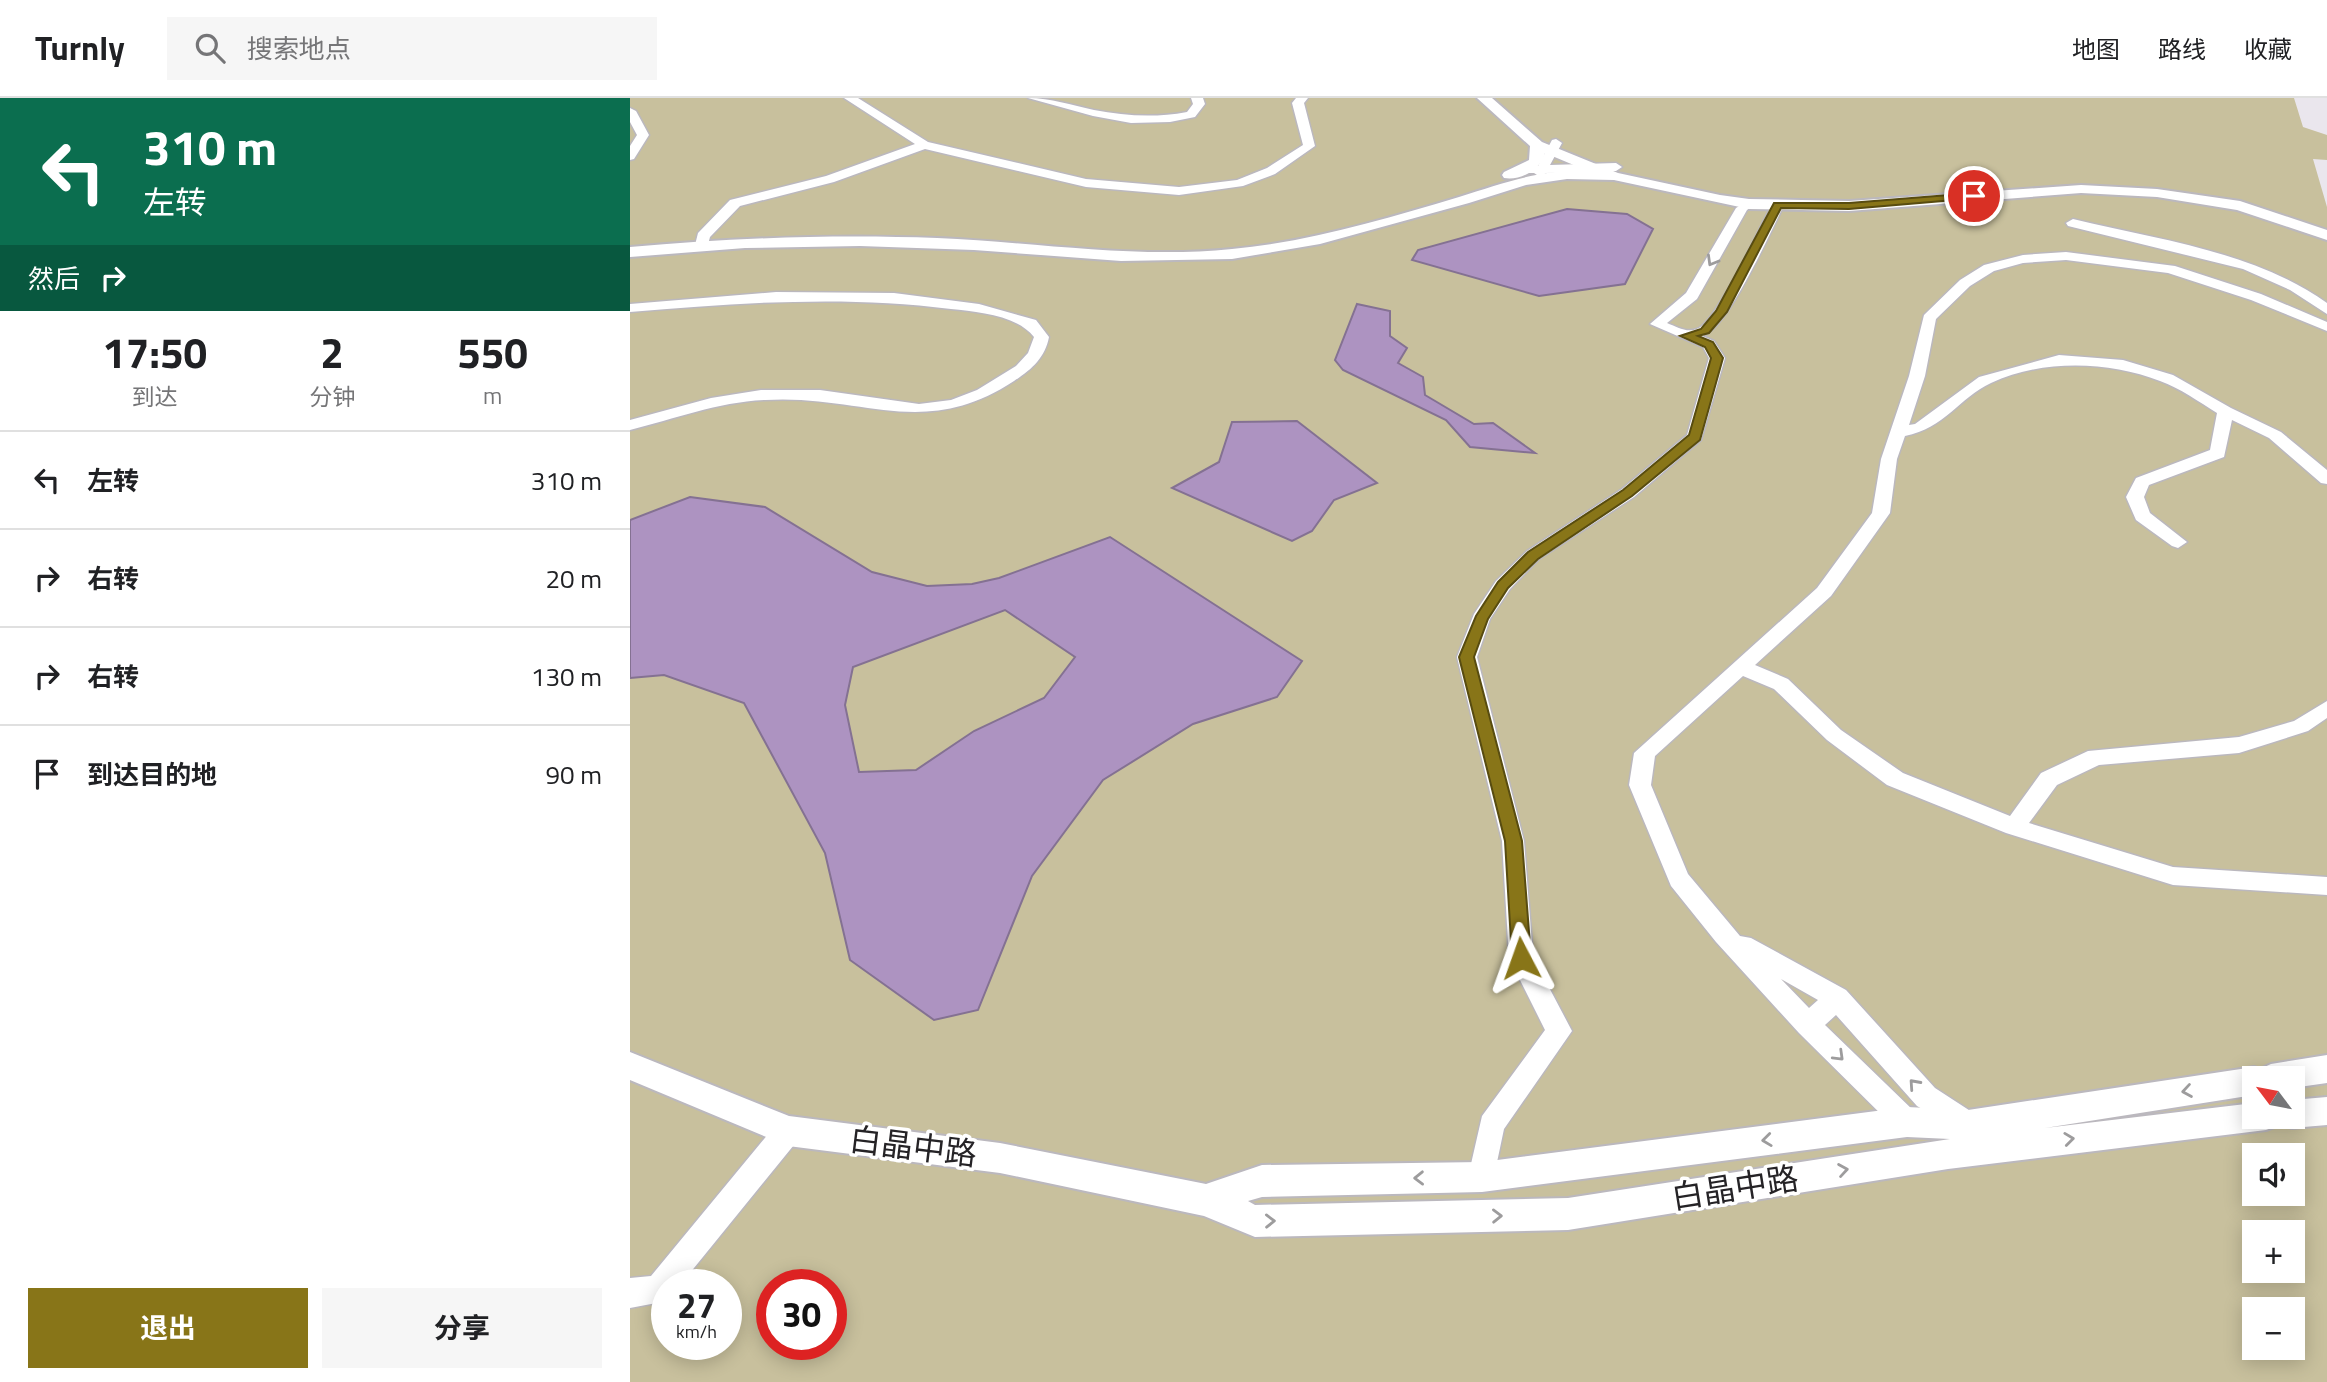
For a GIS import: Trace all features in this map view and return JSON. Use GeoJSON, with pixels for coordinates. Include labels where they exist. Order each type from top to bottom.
{"type":"FeatureCollection","features":[{"type":"Feature","properties":{"kind":"street"},"geometry":{"type":"LineString","coordinates":[[850,98],[924,145],[1086,183],[1179,191],[1239,183],[1271,171],[1309,146],[1298,103],[1301,98]]}},
{"type":"Feature","properties":{"kind":"street"},"geometry":{"type":"LineString","coordinates":[[1034,98],[1129,120],[1164,121],[1191,115],[1199,104],[1197,98]]}},
{"type":"Feature","properties":{"kind":"street"},"geometry":{"type":"LineString","coordinates":[[1483,98],[1537,145],[1555,147],[1587,157],[1615,171],[1684,194],[1749,204],[1849,206],[2081,189],[2157,193],[2240,206],[2327,234]]}},
{"type":"Feature","properties":{"kind":"street"},"geometry":{"type":"LineString","coordinates":[[1504,98],[1555,147],[1594,168]]}},
{"type":"Feature","properties":{"kind":"street"},"geometry":{"type":"LineString","coordinates":[[630,111],[643,135],[630,156]]}},
{"type":"Feature","properties":{"kind":"street"},"geometry":{"type":"LineString","coordinates":[[702,240],[735,203],[830,180],[924,145]]}},
{"type":"Feature","properties":{"kind":"street"},"geometry":{"type":"LineString","coordinates":[[1534,172],[1539,157],[1537,145]]}},
{"type":"Feature","properties":{"kind":"street"},"geometry":{"type":"LineString","coordinates":[[1534,172],[1555,147]]}},
{"type":"Feature","properties":{"kind":"street"},"geometry":{"type":"LineString","coordinates":[[630,252],[722,235],[870,231],[999,235],[1131,247],[1254,243],[1391,211],[1534,172],[1594,168],[1770,196],[1830,197],[2078,181],[2144,184],[2246,200],[2327,226]]}},
{"type":"Feature","properties":{"kind":"street"},"geometry":{"type":"LineString","coordinates":[[630,242],[841,241],[939,243],[1069,254],[1167,257],[1230,254],[1282,248],[1343,234],[1534,172],[1615,171]]}},
{"type":"Feature","properties":{"kind":"street"},"geometry":{"type":"LineString","coordinates":[[722,235],[739,211],[766,194]]}},
{"type":"Feature","properties":{"kind":"street"},"geometry":{"type":"LineString","coordinates":[[1482,1177],[1491,1125],[1559,1031],[1521,958],[1513,841],[1467,657],[1481,619],[1503,585],[1533,555],[1628,493],[1695,437],[1717,358],[1709,344],[1657,324],[1692,296],[1742,208],[1749,204]]}},
{"type":"Feature","properties":{"kind":"street"},"geometry":{"type":"LineString","coordinates":[[1685,336],[1705,331],[1721,312],[1778,205]]}},
{"type":"Feature","properties":{"kind":"street"},"geometry":{"type":"LineString","coordinates":[[2073,223],[2248,266],[2295,287],[2327,310]]}},
{"type":"Feature","properties":{"kind":"street"},"geometry":{"type":"LineString","coordinates":[[1907,1122],[1808,1025],[1724,935],[1679,879],[1640,785],[1646,753],[1824,593],[1881,513],[1889,459],[1917,376],[1929,318],[1965,283],[1989,268],[2023,259],[2066,256],[2170,269],[2256,297],[2327,327]]}},
{"type":"Feature","properties":{"kind":"street"},"geometry":{"type":"LineString","coordinates":[[630,309],[776,296],[894,297],[979,307],[1031,323],[1042,337],[1041,345],[1032,360],[1013,375],[984,394],[952,405],[902,408],[818,394],[761,395],[681,409],[630,425]]}},
{"type":"Feature","properties":{"kind":"street"},"geometry":{"type":"LineString","coordinates":[[1898,432],[1920,428],[1985,380],[2059,360],[2123,365],[2168,378],[2225,411],[2275,435],[2327,479]]}},
{"type":"Feature","properties":{"kind":"street"},"geometry":{"type":"LineString","coordinates":[[2178,542],[2143,516],[2135,497],[2142,482],[2218,453],[2225,411]]}},
{"type":"Feature","properties":{"kind":"street"},"geometry":{"type":"LineString","coordinates":[[1741,667],[1781,684],[1834,735],[1895,779],[2014,827],[2173,876],[2327,886]]}},
{"type":"Feature","properties":{"kind":"street"},"geometry":{"type":"LineString","coordinates":[[2014,827],[2049,779],[2096,757],[2239,745],[2301,726],[2327,708]]}},
{"type":"Feature","properties":{"kind":"street"},"geometry":{"type":"LineString","coordinates":[[1724,935],[1836,998],[1926,1097],[1968,1125]]}},
{"type":"Feature","properties":{"kind":"street"},"geometry":{"type":"LineString","coordinates":[[1808,1025],[1836,998]]}},
{"type":"Feature","properties":{"kind":"street","name":"白晶中路"},"geometry":{"type":"LineString","coordinates":[[630,1066],[788,1131],[1000,1158],[1206,1200],[1255,1221],[1568,1214],[1948,1154],[2242,1119]]}},
{"type":"Feature","properties":{"kind":"street"},"geometry":{"type":"LineString","coordinates":[[2305,1073],[2327,1069]]}},
{"type":"Feature","properties":{"kind":"street","name":"白晶中路"},"geometry":{"type":"LineString","coordinates":[[1206,1200],[1262,1181],[1482,1177],[1907,1122],[1968,1125],[2242,1083]]}},
{"type":"Feature","properties":{"kind":"street"},"geometry":{"type":"LineString","coordinates":[[2305,1113],[2327,1111]]}},
{"type":"Feature","properties":{"kind":"street"},"geometry":{"type":"LineString","coordinates":[[630,1293],[658,1290],[788,1131]]}},
{"type":"Feature","properties":{"kind":"shaded area"},"geometry":{"type":"Polygon","coordinates":[[[630,98],[2294,98],[2303,127],[2327,135],[2327,160],[2313,159],[2327,207],[2327,1382],[630,1382],[630,98]]]}},
{"type":"Feature","properties":{"kind":"shaded area"},"geometry":{"type":"Polygon","coordinates":[[[1567,209],[1627,214],[1653,229],[1625,284],[1539,296],[1412,260],[1418,250],[1567,209]]]}},
{"type":"Feature","properties":{"kind":"shaded area"},"geometry":{"type":"Polygon","coordinates":[[[1357,304],[1390,311],[1390,336],[1407,348],[1398,363],[1423,377],[1425,395],[1474,424],[1493,423],[1535,453],[1470,447],[1446,420],[1343,370],[1335,360],[1357,304]]]}},
{"type":"Feature","properties":{"kind":"shaded area"},"geometry":{"type":"Polygon","coordinates":[[[1297,421],[1377,483],[1334,500],[1312,531],[1292,541],[1172,488],[1219,462],[1232,422],[1297,421]]]}},
{"type":"Feature","properties":{"kind":"shaded area"},"geometry":{"type":"Polygon","coordinates":[[[690,497],[765,507],[872,572],[927,586],[972,584],[999,578],[1110,537],[1302,661],[1277,697],[1193,724],[1103,780],[1032,876],[978,1010],[934,1020],[850,960],[825,853],[744,703],[664,675],[630,678],[630,520],[690,497]],[[1005,610],[853,667],[845,705],[859,772],[916,770],[974,731],[1044,698],[1075,657],[1005,610]]]}},
{"type":"Feature","properties":{"kind":"route"},"geometry":{"type":"LineString","coordinates":[[1521,958],[1513,841],[1467,657],[1481,619],[1503,585],[1533,555],[1628,493],[1695,437],[1717,358],[1709,344],[1685,336],[1705,331],[1721,312],[1778,205],[1849,206],[1974,196]]}}]}
